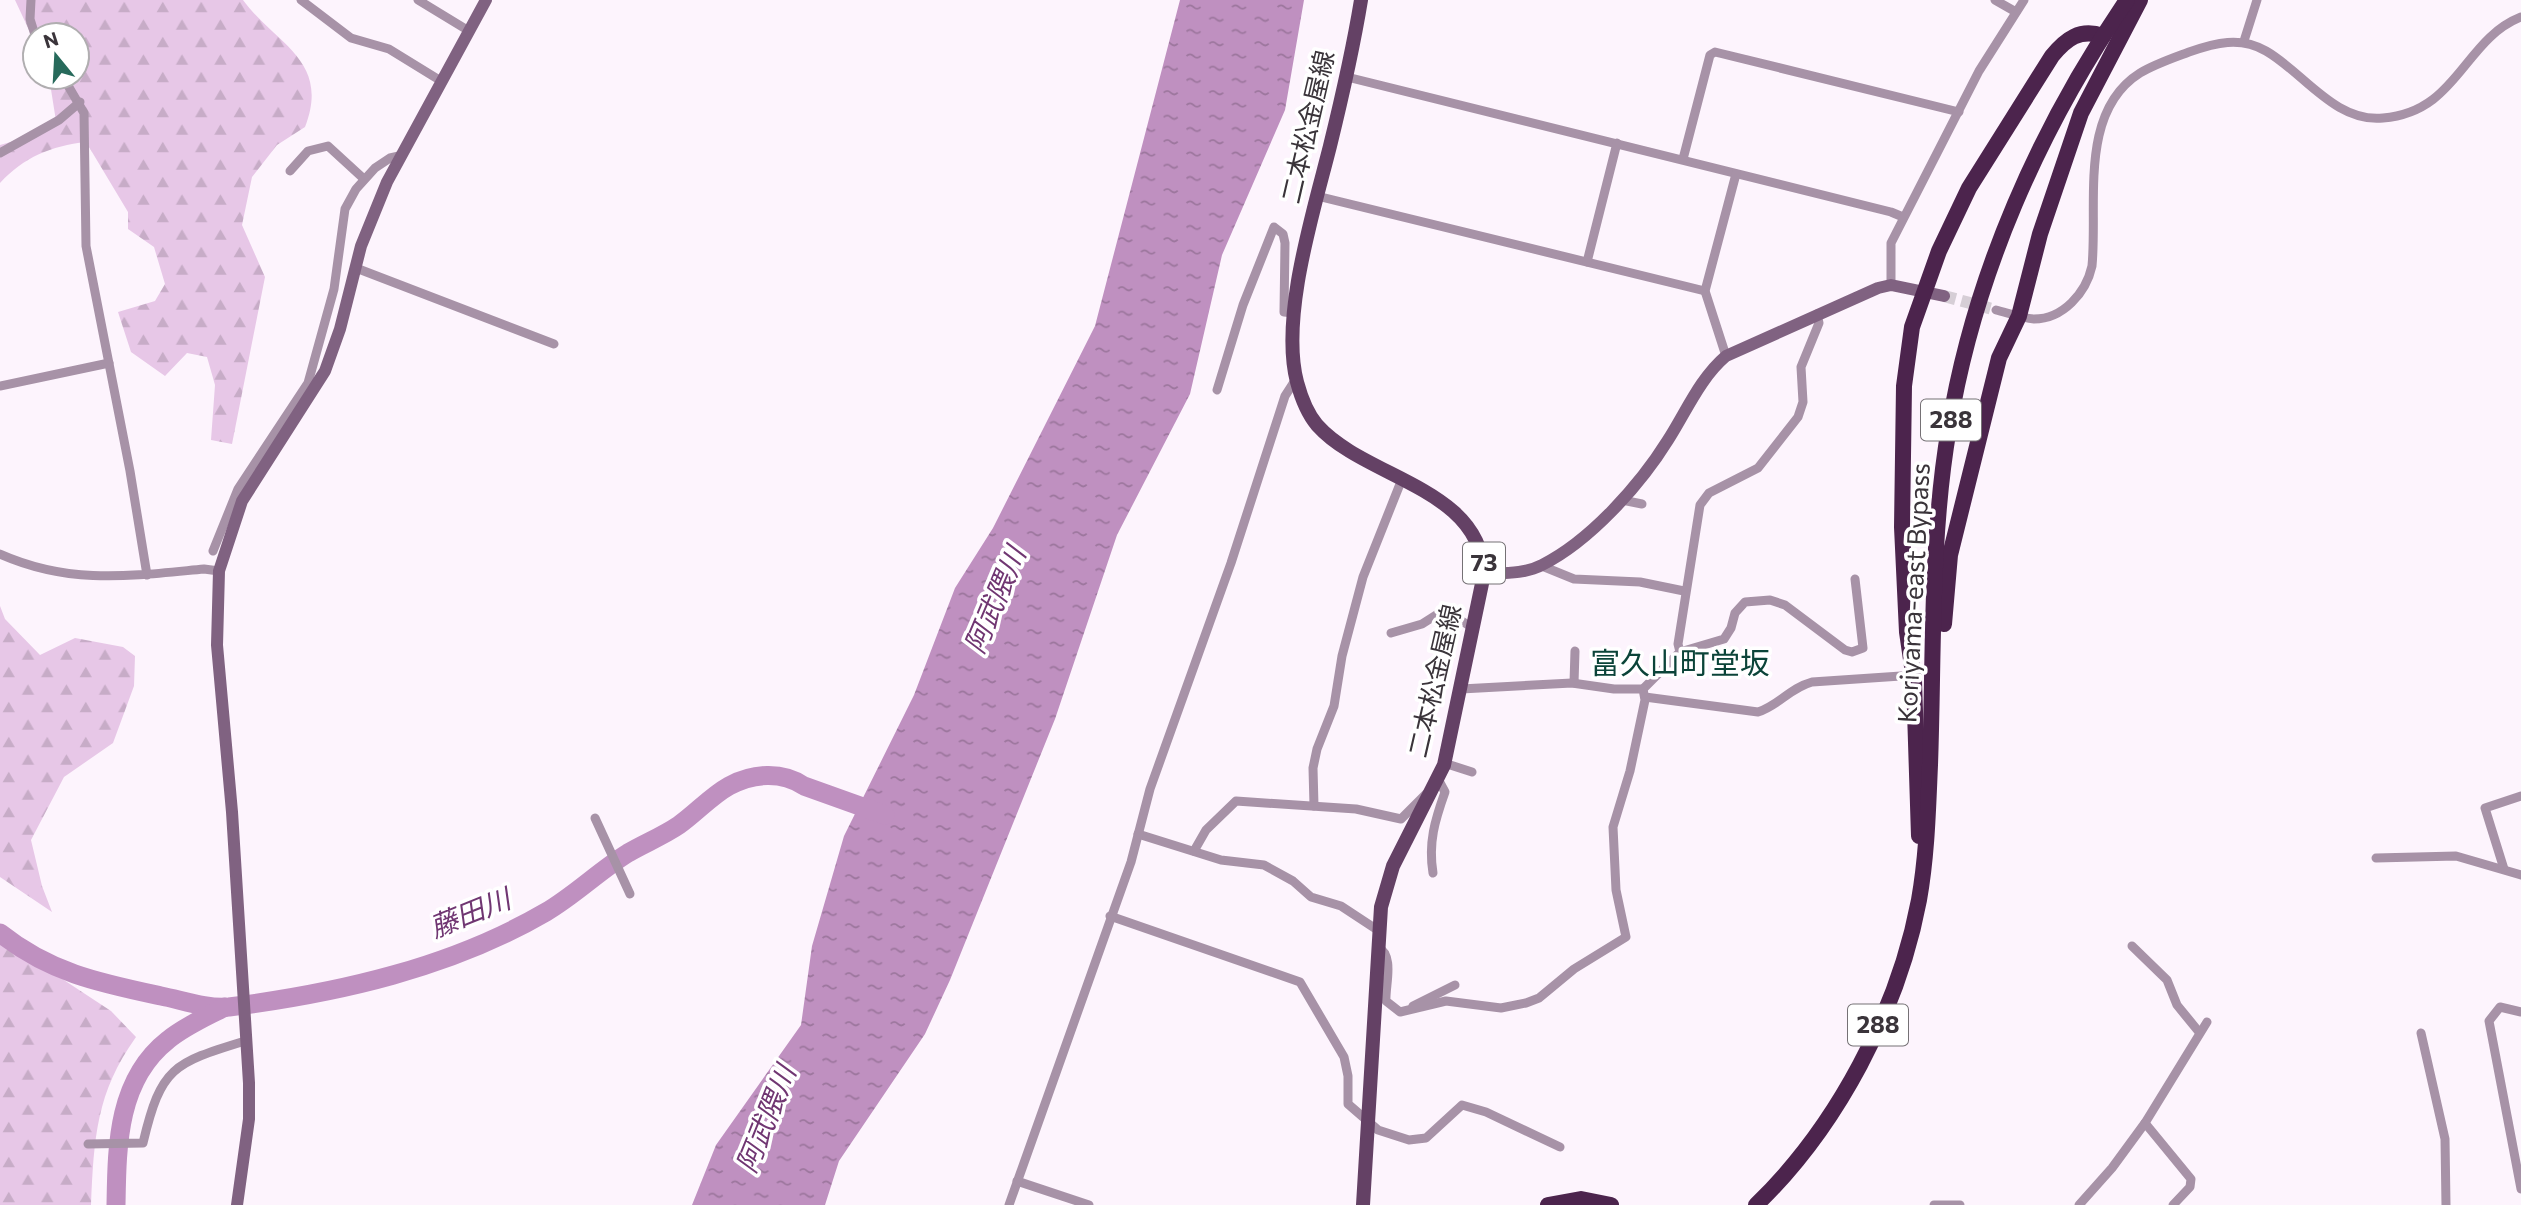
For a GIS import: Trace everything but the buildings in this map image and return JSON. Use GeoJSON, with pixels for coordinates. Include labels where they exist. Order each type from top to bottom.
{"type":"FeatureCollection","features":[{"type":"Feature","properties":{"kind":"highway","name":"Koriyama-east Bypass"},"geometry":{"type":"LineString","coordinates":[[1756,1205],[1799,1157],[1848,1085],[1879,1023],[1909,940],[1927,843],[1936,575],[1949,428],[1976,313],[2020,193],[2045,139],[2103,36],[2127,0]]}},
{"type":"Feature","properties":{"kind":"highway"},"geometry":{"type":"LineString","coordinates":[[1927,843],[1938,778],[1944,620],[1950,555],[1999,358],[2019,316],[2040,234],[2081,113],[2140,0]]}},
{"type":"Feature","properties":{"kind":"highway"},"geometry":{"type":"LineString","coordinates":[[1922,877],[1916,811],[1914,680],[1905,606],[1902,527],[1904,386],[1912,327],[1924,290],[1969,188],[2052,56],[2067,40],[2078,34],[2103,36]]}},
{"type":"Feature","properties":{"kind":"highway","name":"Koriyama-east Bypass"},"geometry":{"type":"LineString","coordinates":[[1743,1205],[1799,1157]]}},
{"type":"Feature","properties":{"kind":"highway"},"geometry":{"type":"LineString","coordinates":[[1548,1205],[1581,1199],[1611,1205]]}},
{"type":"Feature","properties":{"kind":"main road","name":"二本松金屋線"},"geometry":{"type":"LineString","coordinates":[[1361,0],[1347,77],[1301,263],[1294,313],[1296,379],[1306,408],[1323,431],[1464,519],[1479,545],[1484,574],[1444,763],[1393,866],[1381,907],[1363,1205]]}},
{"type":"Feature","properties":{"kind":"street"},"geometry":{"type":"LineString","coordinates":[[31,0],[31,21]]}},
{"type":"Feature","properties":{"kind":"street"},"geometry":{"type":"LineString","coordinates":[[301,0],[351,38],[388,50],[441,81]]}},
{"type":"Feature","properties":{"kind":"street"},"geometry":{"type":"LineString","coordinates":[[418,0],[468,31]]}},
{"type":"Feature","properties":{"kind":"street"},"geometry":{"type":"LineString","coordinates":[[237,1205],[249,1119],[242,967],[217,645],[219,571],[242,501],[324,371],[341,329],[373,213],[399,156],[486,0]]}},
{"type":"Feature","properties":{"kind":"street"},"geometry":{"type":"LineString","coordinates":[[1996,0],[2016,12]]}},
{"type":"Feature","properties":{"kind":"street"},"geometry":{"type":"LineString","coordinates":[[1891,285],[1889,250],[1903,217],[1959,112],[2024,0]]}},
{"type":"Feature","properties":{"kind":"street"},"geometry":{"type":"LineString","coordinates":[[2244,41],[2256,0]]}},
{"type":"Feature","properties":{"kind":"street"},"geometry":{"type":"LineString","coordinates":[[1996,310],[2032,319],[2053,315],[2075,300],[2090,279],[2098,141],[2105,113],[2114,97],[2141,72],[2207,46],[2244,41],[2269,52],[2326,99],[2349,111],[2384,118],[2423,107],[2442,94],[2486,42],[2521,17]]}},
{"type":"Feature","properties":{"kind":"street"},"geometry":{"type":"LineString","coordinates":[[1683,159],[1704,73],[1710,55],[1715,52],[1959,112]]}},
{"type":"Feature","properties":{"kind":"street"},"geometry":{"type":"LineString","coordinates":[[1347,77],[1683,159],[1903,217]]}},
{"type":"Feature","properties":{"kind":"street"},"geometry":{"type":"LineString","coordinates":[[73,91],[85,113],[86,246],[147,575]]}},
{"type":"Feature","properties":{"kind":"street"},"geometry":{"type":"LineString","coordinates":[[0,153],[59,120],[80,102]]}},
{"type":"Feature","properties":{"kind":"street"},"geometry":{"type":"LineString","coordinates":[[1587,262],[1617,144]]}},
{"type":"Feature","properties":{"kind":"street"},"geometry":{"type":"LineString","coordinates":[[290,171],[308,151],[328,146],[364,179]]}},
{"type":"Feature","properties":{"kind":"street"},"geometry":{"type":"LineString","coordinates":[[213,551],[238,489],[308,383],[334,289],[345,209],[364,179],[382,162],[399,156]]}},
{"type":"Feature","properties":{"kind":"street"},"geometry":{"type":"LineString","coordinates":[[1726,356],[1705,291],[1736,174]]}},
{"type":"Feature","properties":{"kind":"street"},"geometry":{"type":"LineString","coordinates":[[1317,196],[1705,291]]}},
{"type":"Feature","properties":{"kind":"street"},"geometry":{"type":"LineString","coordinates":[[1217,390],[1243,306],[1274,228],[1283,234],[1285,243],[1284,312],[1294,313]]}},
{"type":"Feature","properties":{"kind":"street"},"geometry":{"type":"LineString","coordinates":[[356,268],[554,344]]}},
{"type":"Feature","properties":{"kind":"street"},"geometry":{"type":"LineString","coordinates":[[1484,574],[1517,572],[1542,566],[1592,528],[1622,500],[1651,466],[1710,372],[1726,356],[1863,292],[1891,285],[1944,296]]}},
{"type":"Feature","properties":{"kind":"street"},"geometry":{"type":"LineString","coordinates":[[1680,652],[1678,644],[1684,591],[1703,500],[1709,493],[1758,468],[1798,417],[1803,402],[1801,367],[1819,323],[1817,314]]}},
{"type":"Feature","properties":{"kind":"street"},"geometry":{"type":"LineString","coordinates":[[0,386],[109,363]]}},
{"type":"Feature","properties":{"kind":"street"},"geometry":{"type":"LineString","coordinates":[[1009,1205],[1138,834],[1150,789],[1231,563],[1285,396],[1296,379]]}},
{"type":"Feature","properties":{"kind":"street"},"geometry":{"type":"LineString","coordinates":[[1314,806],[1313,768],[1334,706],[1342,656],[1363,577],[1402,479]]}},
{"type":"Feature","properties":{"kind":"street"},"geometry":{"type":"LineString","coordinates":[[1622,500],[1642,504]]}},
{"type":"Feature","properties":{"kind":"street"},"geometry":{"type":"LineString","coordinates":[[0,554],[43,570],[95,578],[204,569],[219,571]]}},
{"type":"Feature","properties":{"kind":"street"},"geometry":{"type":"LineString","coordinates":[[1542,566],[1574,579],[1640,582],[1684,591]]}},
{"type":"Feature","properties":{"kind":"street"},"geometry":{"type":"LineString","coordinates":[[1378,947],[1387,955],[1388,1005],[1401,1012],[1446,1001],[1501,1007],[1526,1003],[1539,998],[1574,969],[1626,937],[1617,899],[1613,827],[1630,771],[1644,693],[1680,652],[1724,639],[1731,628],[1735,613],[1745,602],[1770,600],[1785,605],[1845,650],[1858,651],[1863,648],[1855,579]]}},
{"type":"Feature","properties":{"kind":"street"},"geometry":{"type":"LineString","coordinates":[[1391,633],[1422,624],[1444,610],[1473,628]]}},
{"type":"Feature","properties":{"kind":"street"},"geometry":{"type":"LineString","coordinates":[[1574,683],[1575,651]]}},
{"type":"Feature","properties":{"kind":"street"},"geometry":{"type":"LineString","coordinates":[[1461,689],[1574,683],[1758,712],[1770,708],[1800,685],[1901,676]]}},
{"type":"Feature","properties":{"kind":"street"},"geometry":{"type":"LineString","coordinates":[[1444,763],[1472,772]]}},
{"type":"Feature","properties":{"kind":"street"},"geometry":{"type":"LineString","coordinates":[[1194,851],[1206,830],[1236,801],[1356,809],[1401,819],[1434,786],[1445,792],[1433,823],[1430,853],[1433,873]]}},
{"type":"Feature","properties":{"kind":"street"},"geometry":{"type":"LineString","coordinates":[[2504,869],[2485,807],[2521,796]]}},
{"type":"Feature","properties":{"kind":"street"},"geometry":{"type":"LineString","coordinates":[[596,821],[629,891]]}},
{"type":"Feature","properties":{"kind":"street"},"geometry":{"type":"LineString","coordinates":[[1138,834],[1220,860],[1264,865],[1293,881],[1311,897],[1341,906],[1379,931]]}},
{"type":"Feature","properties":{"kind":"street"},"geometry":{"type":"LineString","coordinates":[[2376,858],[2456,856],[2521,875]]}},
{"type":"Feature","properties":{"kind":"street"},"geometry":{"type":"LineString","coordinates":[[1110,916],[1300,982],[1344,1058],[1348,1076],[1348,1104],[1367,1123],[1398,1138],[1417,1140],[1426,1138],[1462,1105],[1486,1112],[1560,1147]]}},
{"type":"Feature","properties":{"kind":"street"},"geometry":{"type":"LineString","coordinates":[[2132,946],[2167,980],[2177,1005],[2199,1032]]}},
{"type":"Feature","properties":{"kind":"street"},"geometry":{"type":"LineString","coordinates":[[1411,1009],[1426,998],[1449,991],[1455,985]]}},
{"type":"Feature","properties":{"kind":"street"},"geometry":{"type":"LineString","coordinates":[[2521,1012],[2510,1007],[2500,1007],[2489,1021],[2521,1189]]}},
{"type":"Feature","properties":{"kind":"street"},"geometry":{"type":"LineString","coordinates":[[2079,1205],[2112,1168],[2145,1123],[2207,1023]]}},
{"type":"Feature","properties":{"kind":"street"},"geometry":{"type":"LineString","coordinates":[[2421,1033],[2445,1139],[2446,1205]]}},
{"type":"Feature","properties":{"kind":"street"},"geometry":{"type":"LineString","coordinates":[[88,1144],[143,1143],[154,1099],[177,1066],[245,1037]]}},
{"type":"Feature","properties":{"kind":"street"},"geometry":{"type":"LineString","coordinates":[[2145,1123],[2191,1179],[2187,1192],[2173,1205]]}},
{"type":"Feature","properties":{"kind":"street"},"geometry":{"type":"LineString","coordinates":[[1017,1181],[1089,1205]]}},
{"type":"Feature","properties":{"kind":"street"},"geometry":{"type":"LineString","coordinates":[[1934,1205],[1960,1205]]}},
{"type":"Feature","properties":{"kind":"green space"},"geometry":{"type":"Polygon","coordinates":[[[15,0],[243,0],[296,55],[305,69],[311,85],[311,104],[305,127],[277,145],[252,177],[242,225],[265,277],[232,444],[211,440],[215,385],[207,357],[187,353],[165,376],[131,352],[118,312],[155,301],[165,284],[154,247],[128,229],[128,212],[86,142],[61,146],[39,154],[19,166],[0,183],[0,145],[25,138],[56,121],[51,91],[91,91],[91,21],[25,21],[15,0]]]}},
{"type":"Feature","properties":{"kind":"green space"},"geometry":{"type":"Polygon","coordinates":[[[0,606],[5,619],[40,655],[75,638],[123,647],[135,656],[134,686],[113,743],[64,777],[31,840],[42,886],[52,912],[0,877],[0,606]]]}},
{"type":"Feature","properties":{"kind":"green space"},"geometry":{"type":"Polygon","coordinates":[[[0,938],[111,1011],[136,1037],[105,1097],[96,1137],[91,1205],[0,1205],[0,938]]]}},
{"type":"Feature","properties":{"kind":"water","name":"阿武隈川"},"geometry":{"type":"Polygon","coordinates":[[[1180,0],[1304,0],[1285,110],[1222,255],[1190,394],[1117,535],[1055,719],[950,980],[925,1034],[839,1161],[825,1205],[692,1205],[716,1145],[801,1025],[812,946],[844,836],[914,695],[955,588],[993,528],[1095,326],[1180,0]]]}},
{"type":"Feature","properties":{"kind":"waterway","name":"藤田川"},"geometry":{"type":"LineString","coordinates":[[0,933],[38,958],[76,975],[194,1004],[229,1007],[352,986],[432,963],[509,932],[546,912],[628,853],[667,833],[722,790],[748,778],[786,778],[885,815]]}},
{"type":"Feature","properties":{"kind":"waterway"},"geometry":{"type":"LineString","coordinates":[[116,1205],[119,1137],[129,1094],[138,1074],[151,1056],[168,1040],[225,1007]]}},
{"type":"Feature","properties":{"kind":"tunnel"},"geometry":{"type":"LineString","coordinates":[[1944,296],[1996,310]]}},
{"type":"Feature","properties":{"kind":"district","name":"富久山町堂坂"},"geometry":{"type":"Point","coordinates":[1680,664]}}]}
